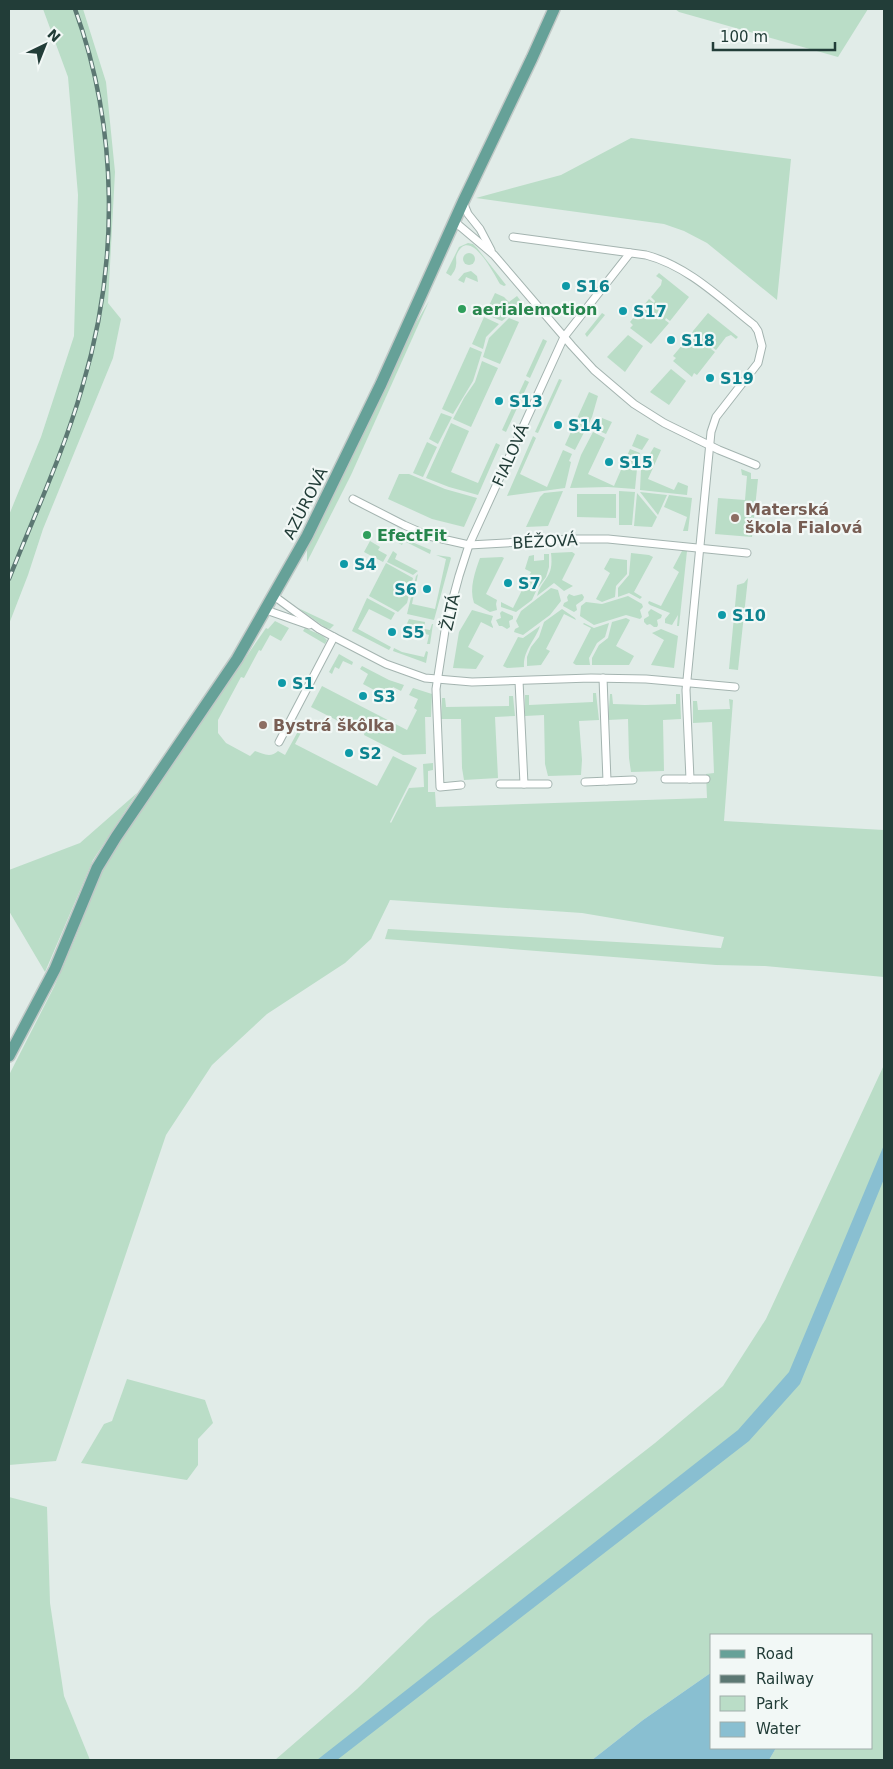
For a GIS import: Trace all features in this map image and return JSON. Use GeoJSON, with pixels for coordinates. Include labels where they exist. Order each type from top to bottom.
{"type":"FeatureCollection","features":[{"type":"Feature","properties":{"kind":"main road","name":"AZÚROVÁ"},"geometry":{"type":"LineString","coordinates":[[9,1056],[55,969],[90,884],[116,837],[237,659],[307,536],[358,434],[463,202],[554,9]]}},
{"type":"Feature","properties":{"kind":"street"},"geometry":{"type":"LineString","coordinates":[[463,202],[468,214],[480,229],[494,255]]}},
{"type":"Feature","properties":{"kind":"street"},"geometry":{"type":"LineString","coordinates":[[455,222],[494,255],[594,370],[634,404],[664,423],[709,446],[756,465]]}},
{"type":"Feature","properties":{"kind":"street"},"geometry":{"type":"LineString","coordinates":[[513,237],[662,259],[688,273],[754,325],[758,331],[762,346],[758,363],[716,416],[711,432],[686,690],[690,779]]}},
{"type":"Feature","properties":{"kind":"street","name":"FIALOVÁ"},"geometry":{"type":"LineString","coordinates":[[469,546],[564,337],[630,253]]}},
{"type":"Feature","properties":{"kind":"street","name":"BÉŽOVÁ"},"geometry":{"type":"LineString","coordinates":[[353,498],[429,536],[469,546],[575,539],[608,539],[747,552]]}},
{"type":"Feature","properties":{"kind":"street","name":"ŽLTÁ"},"geometry":{"type":"LineString","coordinates":[[461,785],[440,787],[436,689],[446,624],[469,546]]}},
{"type":"Feature","properties":{"kind":"street"},"geometry":{"type":"LineString","coordinates":[[274,596],[319,629],[386,664],[425,678],[472,682],[603,678],[646,679],[735,687]]}},
{"type":"Feature","properties":{"kind":"street"},"geometry":{"type":"LineString","coordinates":[[266,610],[319,629]]}},
{"type":"Feature","properties":{"kind":"street"},"geometry":{"type":"LineString","coordinates":[[279,742],[334,637]]}},
{"type":"Feature","properties":{"kind":"street"},"geometry":{"type":"LineString","coordinates":[[603,678],[607,781]]}},
{"type":"Feature","properties":{"kind":"street"},"geometry":{"type":"LineString","coordinates":[[519,681],[524,784]]}},
{"type":"Feature","properties":{"kind":"street"},"geometry":{"type":"LineString","coordinates":[[665,779],[706,779]]}},
{"type":"Feature","properties":{"kind":"street"},"geometry":{"type":"LineString","coordinates":[[585,782],[633,780]]}},
{"type":"Feature","properties":{"kind":"street"},"geometry":{"type":"LineString","coordinates":[[500,784],[548,784]]}},
{"type":"Feature","properties":{"kind":"green space"},"geometry":{"type":"Polygon","coordinates":[[[43,9],[83,9],[106,82],[115,172],[108,303],[121,319],[113,358],[43,529],[9,624],[9,515],[41,437],[74,336],[78,195],[68,77],[43,9]]]}},
{"type":"Feature","properties":{"kind":"green space"},"geometry":{"type":"Polygon","coordinates":[[[675,9],[868,9],[838,57],[679,12],[675,9]]]}},
{"type":"Feature","properties":{"kind":"green space"},"geometry":{"type":"Polygon","coordinates":[[[631,138],[791,159],[777,300],[707,243],[684,231],[664,224],[476,198],[561,175],[631,138]]]}},
{"type":"Feature","properties":{"kind":"green space"},"geometry":{"type":"Polygon","coordinates":[[[468,243],[473,244],[477,248],[506,285],[500,284],[481,255],[468,245],[462,247],[457,254],[456,268],[451,276],[446,273],[459,247],[468,243]]]}},
{"type":"Feature","properties":{"kind":"green space"},"geometry":{"type":"Polygon","coordinates":[[[467,253],[471,253],[475,259],[471,265],[467,265],[463,261],[463,257],[467,253]]]}},
{"type":"Feature","properties":{"kind":"green space"},"geometry":{"type":"Polygon","coordinates":[[[471,271],[477,276],[478,282],[466,277],[464,283],[458,280],[464,273],[471,271]]]}},
{"type":"Feature","properties":{"kind":"green space"},"geometry":{"type":"Polygon","coordinates":[[[659,273],[689,297],[670,321],[666,318],[665,320],[669,323],[651,344],[630,328],[633,325],[630,322],[649,299],[654,303],[655,301],[651,297],[661,285],[662,280],[656,276],[659,273]]]}},
{"type":"Feature","properties":{"kind":"green space"},"geometry":{"type":"Polygon","coordinates":[[[495,293],[504,297],[509,302],[517,296],[523,304],[502,321],[485,314],[495,293]]]}},
{"type":"Feature","properties":{"kind":"green space"},"geometry":{"type":"Polygon","coordinates":[[[429,301],[351,475],[307,562],[307,549],[409,335],[429,301]]]}},
{"type":"Feature","properties":{"kind":"green space"},"geometry":{"type":"Polygon","coordinates":[[[602,313],[605,315],[587,337],[585,334],[602,313]]]}},
{"type":"Feature","properties":{"kind":"green space"},"geometry":{"type":"Polygon","coordinates":[[[708,313],[738,337],[736,339],[731,335],[726,337],[716,350],[712,347],[711,349],[715,352],[697,375],[694,373],[692,377],[673,361],[676,358],[673,356],[688,338],[692,341],[695,337],[692,334],[693,331],[708,313]]]}},
{"type":"Feature","properties":{"kind":"green space"},"geometry":{"type":"Polygon","coordinates":[[[484,317],[499,324],[486,337],[483,349],[472,344],[484,317]]]}},
{"type":"Feature","properties":{"kind":"green space"},"geometry":{"type":"Polygon","coordinates":[[[509,318],[519,322],[500,364],[483,357],[489,338],[509,318]]]}},
{"type":"Feature","properties":{"kind":"green space"},"geometry":{"type":"Polygon","coordinates":[[[628,335],[643,346],[625,372],[607,357],[628,335]]]}},
{"type":"Feature","properties":{"kind":"green space"},"geometry":{"type":"Polygon","coordinates":[[[543,339],[547,341],[530,378],[526,376],[543,339]]]}},
{"type":"Feature","properties":{"kind":"green space"},"geometry":{"type":"Polygon","coordinates":[[[470,347],[482,352],[473,381],[453,414],[442,409],[470,347]]]}},
{"type":"Feature","properties":{"kind":"green space"},"geometry":{"type":"Polygon","coordinates":[[[482,361],[498,368],[471,427],[453,419],[475,382],[482,361]]]}},
{"type":"Feature","properties":{"kind":"green space"},"geometry":{"type":"Polygon","coordinates":[[[671,369],[686,381],[669,405],[650,392],[671,369]]]}},
{"type":"Feature","properties":{"kind":"green space"},"geometry":{"type":"Polygon","coordinates":[[[559,379],[562,380],[538,433],[535,432],[559,379]]]}},
{"type":"Feature","properties":{"kind":"green space"},"geometry":{"type":"Polygon","coordinates":[[[525,380],[529,382],[506,432],[502,430],[525,380]]]}},
{"type":"Feature","properties":{"kind":"green space"},"geometry":{"type":"Polygon","coordinates":[[[589,392],[598,396],[592,417],[575,450],[565,445],[589,392]]]}},
{"type":"Feature","properties":{"kind":"green space"},"geometry":{"type":"Polygon","coordinates":[[[441,413],[452,417],[438,444],[429,439],[441,413]]]}},
{"type":"Feature","properties":{"kind":"green space"},"geometry":{"type":"Polygon","coordinates":[[[602,418],[612,422],[606,434],[595,429],[602,418]]]}},
{"type":"Feature","properties":{"kind":"green space"},"geometry":{"type":"Polygon","coordinates":[[[451,423],[469,431],[451,472],[478,483],[496,443],[500,445],[478,495],[426,478],[451,423]]]}},
{"type":"Feature","properties":{"kind":"green space"},"geometry":{"type":"Polygon","coordinates":[[[593,432],[605,438],[588,474],[614,486],[630,449],[640,453],[633,466],[637,469],[635,489],[608,487],[570,488],[581,455],[593,432]]]}},
{"type":"Feature","properties":{"kind":"green space"},"geometry":{"type":"Polygon","coordinates":[[[637,434],[649,439],[642,450],[632,446],[637,434]]]}},
{"type":"Feature","properties":{"kind":"green space"},"geometry":{"type":"Polygon","coordinates":[[[533,436],[536,438],[520,474],[547,487],[563,450],[572,454],[569,461],[571,462],[565,488],[507,496],[533,436]]]}},
{"type":"Feature","properties":{"kind":"green space"},"geometry":{"type":"Polygon","coordinates":[[[427,442],[437,447],[423,477],[413,473],[427,442]]]}},
{"type":"Feature","properties":{"kind":"green space"},"geometry":{"type":"Polygon","coordinates":[[[654,447],[661,450],[648,479],[674,490],[678,482],[688,486],[687,495],[640,490],[641,469],[654,447]]]}},
{"type":"Feature","properties":{"kind":"green space","name":"Materská škola Fialová"},"geometry":{"type":"Polygon","coordinates":[[[741,469],[751,473],[751,479],[758,479],[752,537],[715,534],[718,498],[745,500],[747,476],[742,475],[741,469]]]}},
{"type":"Feature","properties":{"kind":"green space"},"geometry":{"type":"Polygon","coordinates":[[[399,474],[409,474],[445,489],[477,498],[464,527],[432,519],[388,499],[399,474]]]}},
{"type":"Feature","properties":{"kind":"green space"},"geometry":{"type":"Polygon","coordinates":[[[563,491],[548,526],[526,527],[540,497],[544,493],[563,491]]]}},
{"type":"Feature","properties":{"kind":"green space"},"geometry":{"type":"Polygon","coordinates":[[[619,491],[635,492],[632,525],[619,525],[619,491]]]}},
{"type":"Feature","properties":{"kind":"green space"},"geometry":{"type":"Polygon","coordinates":[[[640,492],[667,495],[658,515],[640,492]]]}},
{"type":"Feature","properties":{"kind":"green space"},"geometry":{"type":"Polygon","coordinates":[[[637,493],[657,517],[652,527],[634,526],[637,493]]]}},
{"type":"Feature","properties":{"kind":"green space"},"geometry":{"type":"Polygon","coordinates":[[[577,494],[616,494],[616,518],[577,517],[577,494]]]}},
{"type":"Feature","properties":{"kind":"green space"},"geometry":{"type":"Polygon","coordinates":[[[669,495],[692,498],[688,531],[683,531],[687,517],[664,507],[669,495]]]}},
{"type":"Feature","properties":{"kind":"green space"},"geometry":{"type":"Polygon","coordinates":[[[400,537],[431,550],[430,554],[404,541],[402,545],[397,542],[400,537]]]}},
{"type":"Feature","properties":{"kind":"green space"},"geometry":{"type":"Polygon","coordinates":[[[370,541],[380,547],[378,550],[387,555],[383,562],[364,552],[370,541]]]}},
{"type":"Feature","properties":{"kind":"green space"},"geometry":{"type":"Polygon","coordinates":[[[393,551],[397,554],[395,559],[418,571],[413,575],[387,562],[393,551]]]}},
{"type":"Feature","properties":{"kind":"green space"},"geometry":{"type":"Polygon","coordinates":[[[682,551],[687,551],[679,626],[677,626],[678,615],[672,625],[665,623],[665,619],[670,613],[648,603],[649,601],[661,606],[679,572],[673,568],[682,551]]]}},
{"type":"Feature","properties":{"kind":"green space"},"geometry":{"type":"Polygon","coordinates":[[[572,552],[575,554],[562,580],[573,586],[564,591],[554,583],[537,596],[551,568],[551,553],[572,552]]]}},
{"type":"Feature","properties":{"kind":"green space"},"geometry":{"type":"Polygon","coordinates":[[[631,553],[653,557],[634,592],[642,597],[640,599],[629,593],[618,597],[618,588],[629,575],[631,553]]]}},
{"type":"Feature","properties":{"kind":"green space"},"geometry":{"type":"Polygon","coordinates":[[[544,554],[549,554],[549,567],[546,577],[532,600],[516,612],[501,607],[501,602],[513,608],[531,572],[525,569],[529,556],[534,555],[534,561],[544,560],[544,554]]]}},
{"type":"Feature","properties":{"kind":"green space"},"geometry":{"type":"Polygon","coordinates":[[[436,555],[451,558],[434,620],[407,614],[418,574],[412,604],[435,609],[446,559],[436,555]]]}},
{"type":"Feature","properties":{"kind":"green space"},"geometry":{"type":"Polygon","coordinates":[[[480,558],[504,558],[486,594],[497,600],[497,610],[490,612],[474,603],[472,592],[473,580],[480,558]]]}},
{"type":"Feature","properties":{"kind":"green space"},"geometry":{"type":"Polygon","coordinates":[[[610,558],[627,560],[627,574],[616,586],[615,597],[602,602],[596,599],[610,573],[604,569],[610,558]]]}},
{"type":"Feature","properties":{"kind":"green space"},"geometry":{"type":"Polygon","coordinates":[[[386,563],[413,578],[407,603],[398,612],[369,596],[386,563]]]}},
{"type":"Feature","properties":{"kind":"green space"},"geometry":{"type":"Polygon","coordinates":[[[748,578],[738,670],[729,669],[737,585],[744,583],[748,578]]]}},
{"type":"Feature","properties":{"kind":"green space"},"geometry":{"type":"Polygon","coordinates":[[[551,588],[558,590],[561,601],[550,615],[523,635],[514,632],[519,627],[516,621],[521,611],[551,588]]]}},
{"type":"Feature","properties":{"kind":"green space"},"geometry":{"type":"Polygon","coordinates":[[[569,594],[574,596],[582,594],[584,597],[576,605],[577,610],[574,612],[563,606],[568,601],[567,597],[569,594]]]}},
{"type":"Feature","properties":{"kind":"green space"},"geometry":{"type":"Polygon","coordinates":[[[628,596],[642,604],[643,607],[640,610],[642,617],[640,619],[626,615],[594,625],[580,616],[581,606],[586,602],[602,604],[628,596]]]}},
{"type":"Feature","properties":{"kind":"green space"},"geometry":{"type":"Polygon","coordinates":[[[367,598],[395,613],[391,620],[369,609],[358,629],[391,647],[389,650],[352,631],[367,598]]]}},
{"type":"Feature","properties":{"kind":"green space"},"geometry":{"type":"Polygon","coordinates":[[[298,608],[334,625],[330,629],[326,628],[298,608]]]}},
{"type":"Feature","properties":{"kind":"green space"},"geometry":{"type":"Polygon","coordinates":[[[562,609],[576,620],[564,614],[546,649],[550,651],[541,665],[527,666],[527,657],[531,647],[539,637],[544,622],[562,609]]]}},
{"type":"Feature","properties":{"kind":"green space"},"geometry":{"type":"Polygon","coordinates":[[[651,609],[662,615],[657,620],[657,627],[650,624],[647,625],[644,622],[644,619],[649,616],[648,612],[651,609]]]}},
{"type":"Feature","properties":{"kind":"green space"},"geometry":{"type":"Polygon","coordinates":[[[472,610],[493,616],[491,622],[493,628],[481,622],[468,647],[484,656],[476,669],[453,668],[459,632],[472,610]]]}},
{"type":"Feature","properties":{"kind":"green space"},"geometry":{"type":"Polygon","coordinates":[[[502,611],[513,616],[513,619],[509,621],[510,627],[507,629],[499,626],[496,620],[501,618],[500,613],[502,611]]]}},
{"type":"Feature","properties":{"kind":"green space"},"geometry":{"type":"Polygon","coordinates":[[[626,618],[630,620],[616,646],[634,656],[629,665],[592,665],[592,658],[599,645],[608,638],[612,622],[626,618]]]}},
{"type":"Feature","properties":{"kind":"green space"},"geometry":{"type":"Polygon","coordinates":[[[409,619],[425,622],[424,629],[430,630],[433,624],[430,644],[427,644],[429,635],[405,628],[409,619]]]}},
{"type":"Feature","properties":{"kind":"green space"},"geometry":{"type":"Polygon","coordinates":[[[275,621],[289,628],[281,641],[270,635],[261,651],[259,650],[244,678],[241,677],[218,720],[218,733],[226,743],[250,756],[255,751],[270,755],[278,751],[285,755],[302,724],[301,721],[306,723],[295,744],[377,786],[393,756],[417,768],[391,823],[409,788],[424,787],[423,764],[433,763],[433,770],[428,771],[428,792],[435,792],[436,807],[707,798],[706,774],[714,773],[712,722],[693,723],[693,701],[697,701],[698,710],[730,709],[729,699],[733,700],[724,821],[884,830],[884,977],[765,966],[716,965],[385,939],[388,929],[721,948],[724,937],[582,913],[390,900],[371,939],[345,963],[267,1014],[212,1065],[166,1135],[56,1461],[9,1465],[9,1075],[54,987],[77,934],[101,870],[128,827],[266,628],[268,629],[275,621]]]}},
{"type":"Feature","properties":{"kind":"green space"},"geometry":{"type":"Polygon","coordinates":[[[584,623],[594,628],[609,623],[605,637],[597,643],[589,658],[590,665],[576,665],[573,663],[591,628],[584,623]]]}},
{"type":"Feature","properties":{"kind":"green space"},"geometry":{"type":"Polygon","coordinates":[[[540,626],[525,656],[524,667],[507,668],[503,666],[518,637],[523,638],[540,626]]]}},
{"type":"Feature","properties":{"kind":"green space"},"geometry":{"type":"Polygon","coordinates":[[[305,628],[323,636],[327,640],[325,644],[303,631],[305,628]]]}},
{"type":"Feature","properties":{"kind":"green space"},"geometry":{"type":"Polygon","coordinates":[[[661,629],[678,636],[674,668],[651,665],[664,640],[652,633],[661,629]]]}},
{"type":"Feature","properties":{"kind":"green space"},"geometry":{"type":"Polygon","coordinates":[[[394,648],[402,652],[424,657],[426,651],[428,652],[426,663],[393,651],[394,648]]]}},
{"type":"Feature","properties":{"kind":"green space"},"geometry":{"type":"Polygon","coordinates":[[[339,654],[353,662],[352,665],[343,661],[339,669],[335,667],[332,674],[329,672],[339,654]]]}},
{"type":"Feature","properties":{"kind":"green space"},"geometry":{"type":"Polygon","coordinates":[[[362,666],[389,680],[404,685],[401,691],[393,687],[387,697],[363,684],[368,674],[360,669],[362,666]]]}},
{"type":"Feature","properties":{"kind":"green space"},"geometry":{"type":"Polygon","coordinates":[[[322,686],[407,730],[417,710],[414,708],[418,699],[409,695],[413,688],[432,694],[431,717],[425,717],[426,754],[403,755],[364,735],[365,731],[348,722],[346,725],[311,707],[322,686]]]}},
{"type":"Feature","properties":{"kind":"green space"},"geometry":{"type":"Polygon","coordinates":[[[593,693],[596,693],[599,720],[579,721],[582,760],[581,775],[548,776],[545,764],[544,715],[525,716],[525,695],[529,695],[529,705],[593,702],[593,693]]]}},
{"type":"Feature","properties":{"kind":"green space"},"geometry":{"type":"Polygon","coordinates":[[[610,694],[612,694],[613,704],[645,705],[676,704],[676,694],[680,694],[681,719],[663,720],[664,771],[631,772],[628,719],[608,720],[610,694]]]}},
{"type":"Feature","properties":{"kind":"green space"},"geometry":{"type":"Polygon","coordinates":[[[509,696],[513,696],[515,716],[495,717],[498,778],[464,780],[461,719],[441,719],[442,698],[445,698],[446,707],[509,706],[509,696]]]}},
{"type":"Feature","properties":{"kind":"green space"},"geometry":{"type":"Polygon","coordinates":[[[137,793],[93,860],[45,972],[9,911],[9,870],[80,843],[137,793]]]}},
{"type":"Feature","properties":{"kind":"green space"},"geometry":{"type":"Polygon","coordinates":[[[884,1065],[884,1760],[769,1760],[775,1749],[873,1749],[873,1634],[710,1634],[710,1673],[643,1720],[592,1760],[275,1760],[357,1689],[429,1619],[655,1443],[723,1386],[766,1319],[884,1065]]]}},
{"type":"Feature","properties":{"kind":"green space"},"geometry":{"type":"Polygon","coordinates":[[[127,1379],[205,1400],[213,1423],[198,1439],[198,1465],[187,1480],[81,1463],[104,1424],[112,1421],[127,1379]]]}},
{"type":"Feature","properties":{"kind":"green space"},"geometry":{"type":"Polygon","coordinates":[[[9,1497],[47,1507],[50,1603],[64,1696],[90,1760],[9,1760],[9,1497]]]}},
{"type":"Feature","properties":{"kind":"water"},"geometry":{"type":"Polygon","coordinates":[[[884,1145],[884,1179],[800,1384],[749,1441],[337,1760],[317,1760],[738,1430],[789,1372],[884,1145]]]}},
{"type":"Feature","properties":{"kind":"water"},"geometry":{"type":"Polygon","coordinates":[[[710,1673],[710,1749],[775,1749],[769,1760],[592,1760],[643,1720],[710,1673]]]}},
{"type":"Feature","properties":{"kind":"railway"},"geometry":{"type":"LineString","coordinates":[[9,579],[57,461],[74,413],[94,341],[103,294],[108,246],[109,198],[106,150],[100,102],[89,55],[75,9]]}},
{"type":"Feature","properties":{"kind":"place","name":"S16"},"geometry":{"type":"Point","coordinates":[566,286]}},
{"type":"Feature","properties":{"kind":"place","name":"aerialemotion"},"geometry":{"type":"Point","coordinates":[462,309]}},
{"type":"Feature","properties":{"kind":"place","name":"S17"},"geometry":{"type":"Point","coordinates":[623,311]}},
{"type":"Feature","properties":{"kind":"place","name":"S18"},"geometry":{"type":"Point","coordinates":[671,340]}},
{"type":"Feature","properties":{"kind":"place","name":"S19"},"geometry":{"type":"Point","coordinates":[710,378]}},
{"type":"Feature","properties":{"kind":"place","name":"S13"},"geometry":{"type":"Point","coordinates":[499,401]}},
{"type":"Feature","properties":{"kind":"place","name":"S14"},"geometry":{"type":"Point","coordinates":[558,425]}},
{"type":"Feature","properties":{"kind":"place","name":"S15"},"geometry":{"type":"Point","coordinates":[609,462]}},
{"type":"Feature","properties":{"kind":"place","name":"Materská škola Fialová"},"geometry":{"type":"Point","coordinates":[735,518]}},
{"type":"Feature","properties":{"kind":"place","name":"EfectFit"},"geometry":{"type":"Point","coordinates":[367,535]}},
{"type":"Feature","properties":{"kind":"place","name":"S4"},"geometry":{"type":"Point","coordinates":[344,564]}},
{"type":"Feature","properties":{"kind":"place","name":"S7"},"geometry":{"type":"Point","coordinates":[508,583]}},
{"type":"Feature","properties":{"kind":"place","name":"S6"},"geometry":{"type":"Point","coordinates":[427,589]}},
{"type":"Feature","properties":{"kind":"place","name":"S10"},"geometry":{"type":"Point","coordinates":[722,615]}},
{"type":"Feature","properties":{"kind":"place","name":"S5"},"geometry":{"type":"Point","coordinates":[392,632]}},
{"type":"Feature","properties":{"kind":"place","name":"S1"},"geometry":{"type":"Point","coordinates":[282,683]}},
{"type":"Feature","properties":{"kind":"place","name":"S3"},"geometry":{"type":"Point","coordinates":[363,696]}},
{"type":"Feature","properties":{"kind":"place","name":"Bystrá škôlka"},"geometry":{"type":"Point","coordinates":[263,725]}},
{"type":"Feature","properties":{"kind":"place","name":"S2"},"geometry":{"type":"Point","coordinates":[349,753]}}]}
